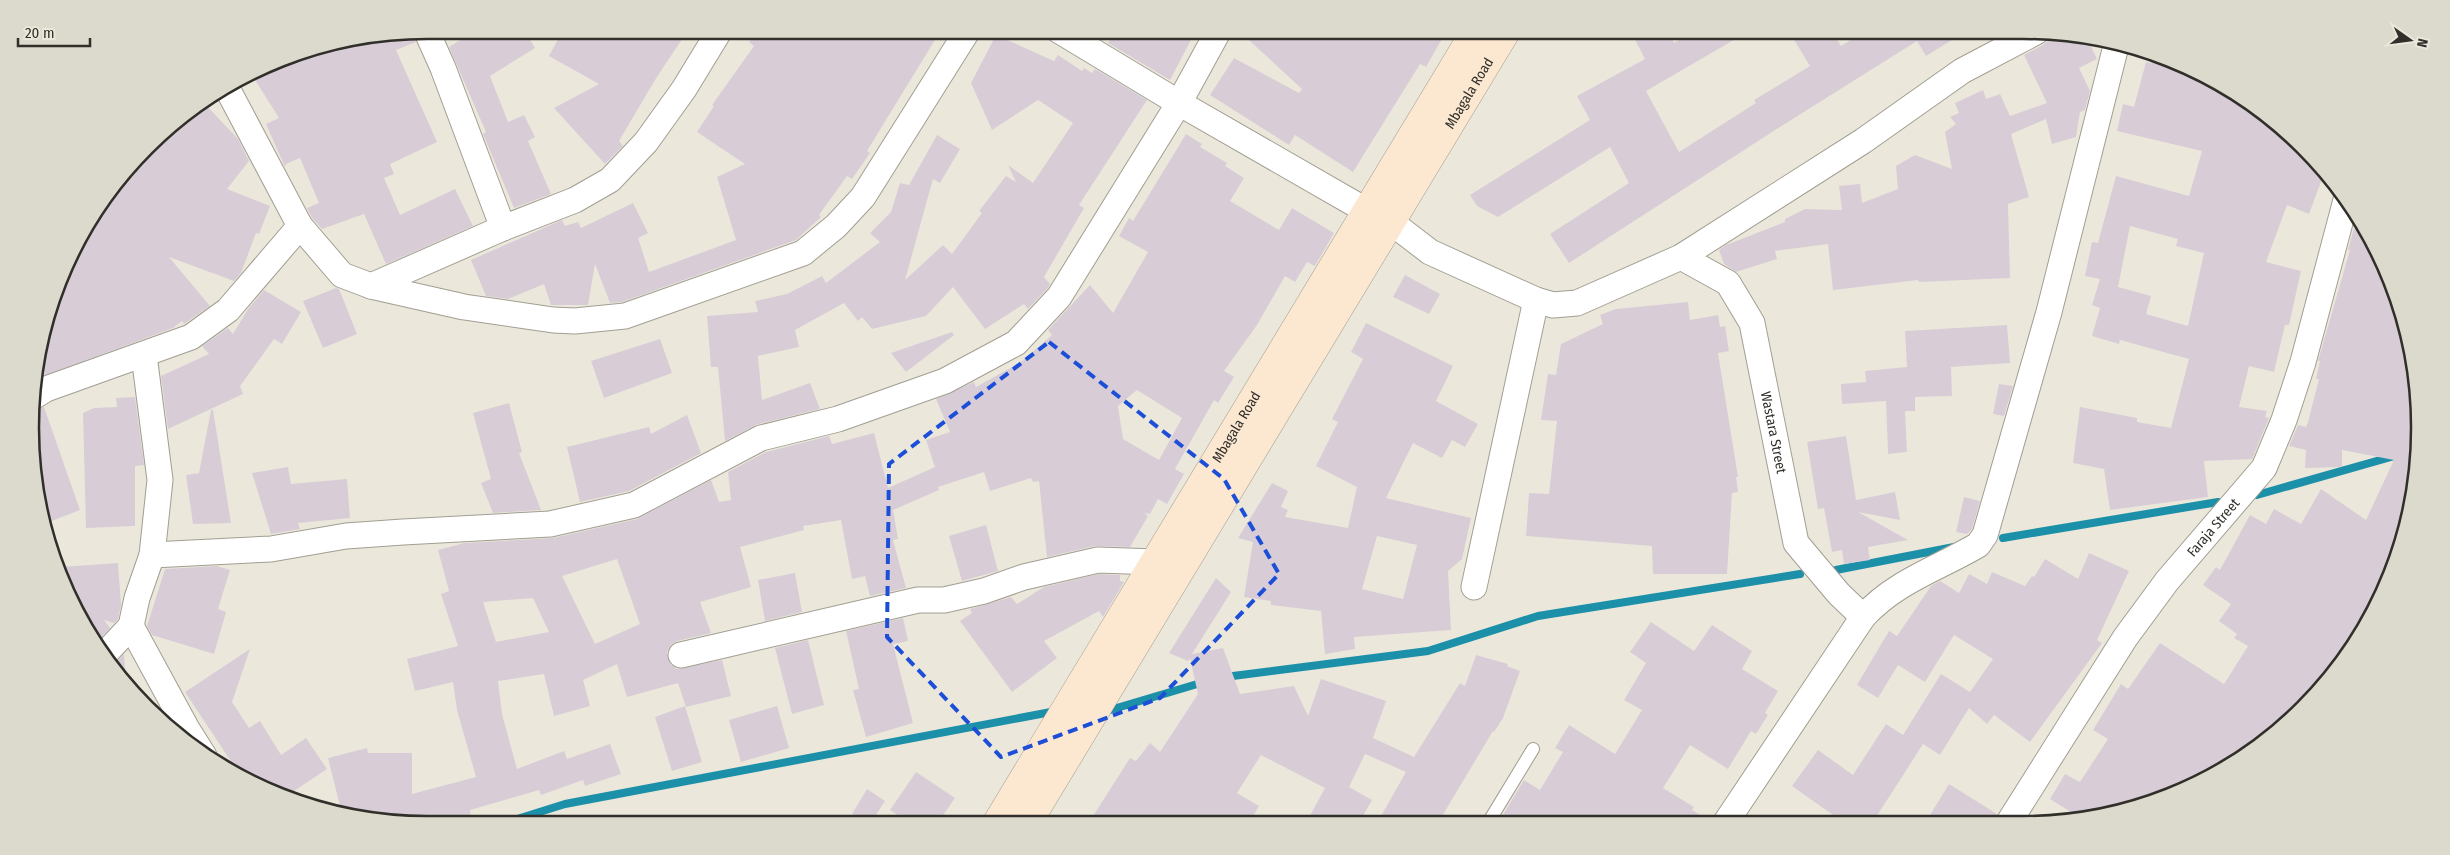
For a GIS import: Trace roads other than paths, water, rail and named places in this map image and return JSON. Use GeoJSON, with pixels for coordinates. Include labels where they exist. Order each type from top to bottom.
{"type":"FeatureCollection","features":[{"type":"Feature","properties":{"kind":"street"},"geometry":{"type":"LineString","coordinates":[[430,39],[443,68],[503,228]]}},
{"type":"Feature","properties":{"kind":"street"},"geometry":{"type":"LineString","coordinates":[[371,286],[503,228],[575,200],[610,180],[646,142],[684,89],[715,39]]}},
{"type":"Feature","properties":{"kind":"street"},"geometry":{"type":"LineString","coordinates":[[230,93],[300,226],[342,276],[371,286],[464,307],[575,321],[625,316],[803,253],[836,226],[863,197],[962,39]]}},
{"type":"Feature","properties":{"kind":"street"},"geometry":{"type":"LineString","coordinates":[[1073,39],[1179,103],[1400,229],[1430,252],[1536,300],[1553,305],[1578,303],[1681,257],[1863,141],[1962,71],[2023,39]]}},
{"type":"Feature","properties":{"kind":"street"},"geometry":{"type":"LineString","coordinates":[[152,555],[271,549],[346,536],[550,524],[634,504],[761,438],[838,419],[945,381],[1016,343],[1059,297],[1179,103],[1214,39]]}},
{"type":"Feature","properties":{"kind":"street","name":"Mbagala Road"},"geometry":{"type":"LineString","coordinates":[[1032,816],[1378,218],[1471,39]]}},
{"type":"Feature","properties":{"kind":"street","name":"Mbagala Road"},"geometry":{"type":"LineString","coordinates":[[1001,816],[1156,562],[1378,218],[1501,39]]}},
{"type":"Feature","properties":{"kind":"street"},"geometry":{"type":"LineString","coordinates":[[1730,816],[1863,617],[1879,600],[1908,580],[1978,545],[1985,535],[2049,312],[2115,50]]}},
{"type":"Feature","properties":{"kind":"street","name":"Faraja Street"},"geometry":{"type":"LineString","coordinates":[[2013,816],[2125,638],[2167,581],[2264,468],[2284,420],[2303,362],[2344,209]]}},
{"type":"Feature","properties":{"kind":"street"},"geometry":{"type":"LineString","coordinates":[[41,392],[191,337],[228,310],[300,226]]}},
{"type":"Feature","properties":{"kind":"street","name":"Wastara Street"},"geometry":{"type":"LineString","coordinates":[[1681,257],[1728,283],[1752,323],[1796,543],[1839,594],[1863,617]]}},
{"type":"Feature","properties":{"kind":"street"},"geometry":{"type":"LineString","coordinates":[[1474,587],[1536,300]]}},
{"type":"Feature","properties":{"kind":"street"},"geometry":{"type":"LineString","coordinates":[[109,650],[131,626],[137,598],[152,555],[160,480],[144,355]]}},
{"type":"Feature","properties":{"kind":"street"},"geometry":{"type":"LineString","coordinates":[[681,655],[918,600],[944,600],[984,591],[1057,568],[1110,559],[1156,562]]}},
{"type":"Feature","properties":{"kind":"street"},"geometry":{"type":"LineString","coordinates":[[131,626],[190,735]]}},
{"type":"Feature","properties":{"kind":"lane"},"geometry":{"type":"LineString","coordinates":[[1492,816],[1533,749]]}},
{"type":"Feature","properties":{"kind":"waterway"},"geometry":{"type":"LineString","coordinates":[[2257,495],[2410,452]]}},
{"type":"Feature","properties":{"kind":"waterway"},"geometry":{"type":"LineString","coordinates":[[2003,538],[2218,502]]}},
{"type":"Feature","properties":{"kind":"waterway"},"geometry":{"type":"LineString","coordinates":[[1836,570],[1954,547]]}},
{"type":"Feature","properties":{"kind":"waterway"},"geometry":{"type":"LineString","coordinates":[[1225,677],[1428,651],[1538,616],[1800,574]]}},
{"type":"Feature","properties":{"kind":"waterway"},"geometry":{"type":"LineString","coordinates":[[1110,710],[1204,682]]}},
{"type":"Feature","properties":{"kind":"waterway"},"geometry":{"type":"LineString","coordinates":[[527,816],[565,804],[1051,712]]}}]}
